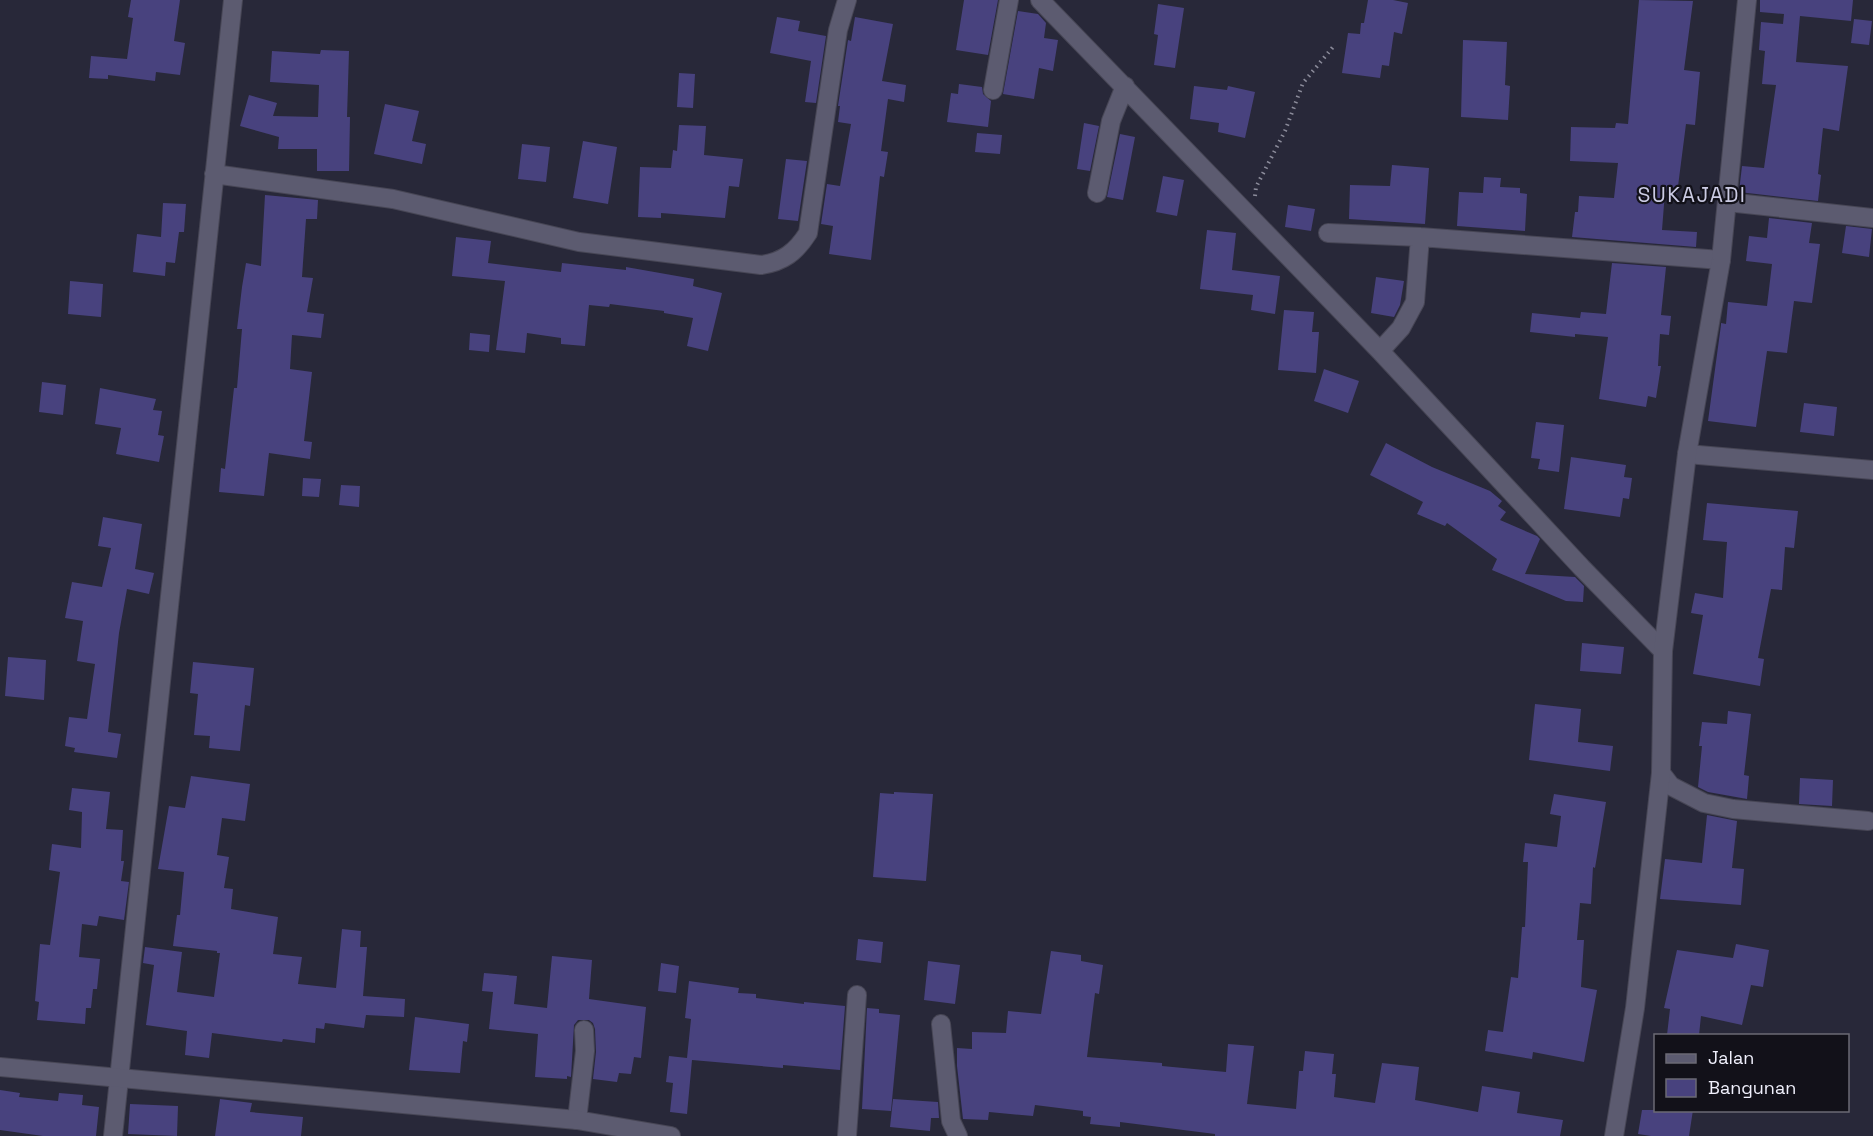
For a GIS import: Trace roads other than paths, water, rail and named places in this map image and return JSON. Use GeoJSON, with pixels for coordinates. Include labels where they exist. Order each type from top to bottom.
{"type":"FeatureCollection","features":[{"type":"Feature","properties":{"kind":"street"},"geometry":{"type":"LineString","coordinates":[[113,1136],[233,0]]}},
{"type":"Feature","properties":{"kind":"street"},"geometry":{"type":"LineString","coordinates":[[214,174],[393,199],[579,242],[761,265],[776,263],[799,248],[808,233],[838,30],[847,0]]}},
{"type":"Feature","properties":{"kind":"street"},"geometry":{"type":"LineString","coordinates":[[993,90],[1009,0]]}},
{"type":"Feature","properties":{"kind":"street"},"geometry":{"type":"LineString","coordinates":[[1040,0],[1252,217],[1663,651]]}},
{"type":"Feature","properties":{"kind":"street"},"geometry":{"type":"LineString","coordinates":[[1614,1136],[1635,1008],[1661,773],[1663,651],[1687,454],[1720,260],[1747,0]]}},
{"type":"Feature","properties":{"kind":"street"},"geometry":{"type":"LineString","coordinates":[[1097,193],[1111,121],[1125,86]]}},
{"type":"Feature","properties":{"kind":"street"},"geometry":{"type":"LineString","coordinates":[[1727,202],[1873,218]]}},
{"type":"Feature","properties":{"kind":"street"},"geometry":{"type":"LineString","coordinates":[[1328,233],[1420,237],[1720,260]]}},
{"type":"Feature","properties":{"kind":"street"},"geometry":{"type":"LineString","coordinates":[[1380,351],[1401,328],[1415,302],[1420,237]]}},
{"type":"Feature","properties":{"kind":"street"},"geometry":{"type":"LineString","coordinates":[[1687,454],[1873,470]]}},
{"type":"Feature","properties":{"kind":"street"},"geometry":{"type":"LineString","coordinates":[[1661,773],[1671,786],[1704,803],[1734,809],[1868,821]]}},
{"type":"Feature","properties":{"kind":"street"},"geometry":{"type":"LineString","coordinates":[[847,1136],[857,995]]}},
{"type":"Feature","properties":{"kind":"street"},"geometry":{"type":"LineString","coordinates":[[941,1024],[951,1121],[958,1136]]}},
{"type":"Feature","properties":{"kind":"street"},"geometry":{"type":"LineString","coordinates":[[577,1120],[585,1051],[584,1030]]}},
{"type":"Feature","properties":{"kind":"street"},"geometry":{"type":"LineString","coordinates":[[0,1067],[577,1120],[671,1136]]}},
{"type":"Feature","properties":{"kind":"district","name":"SUKAJADI"},"geometry":{"type":"Point","coordinates":[1692,194]}}]}
